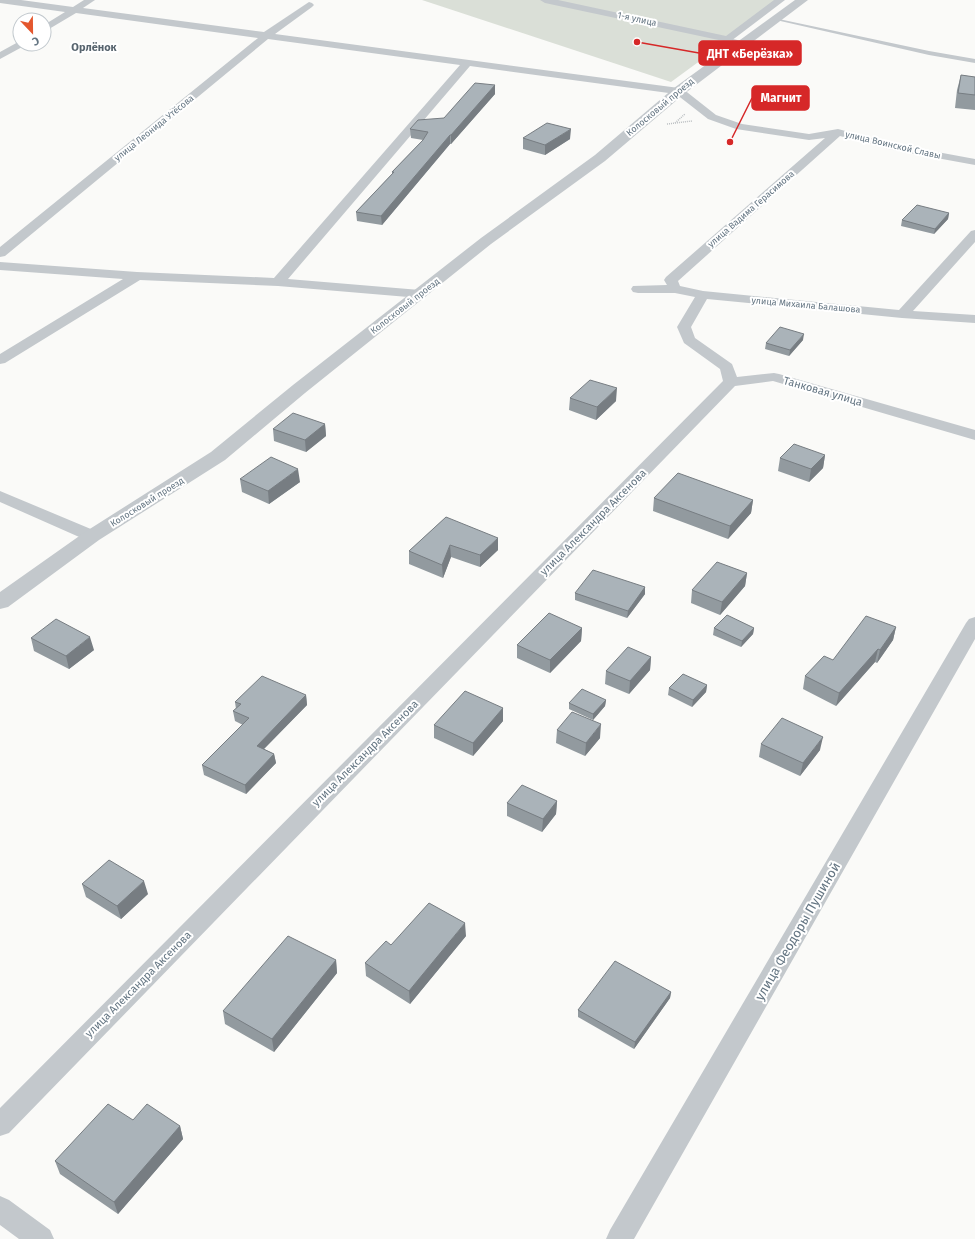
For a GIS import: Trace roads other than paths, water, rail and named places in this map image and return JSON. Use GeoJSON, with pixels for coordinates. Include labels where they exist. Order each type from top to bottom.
{"type":"FeatureCollection","features":[{"type":"Feature","properties":{"kind":"street"},"geometry":{"type":"LineString","coordinates":[[0,0],[678,91]]}},
{"type":"Feature","properties":{"kind":"street"},"geometry":{"type":"LineString","coordinates":[[52,24],[90,0]]}},
{"type":"Feature","properties":{"kind":"street","name":"1-я улица"},"geometry":{"type":"LineString","coordinates":[[545,0],[728,39]]}},
{"type":"Feature","properties":{"kind":"street"},"geometry":{"type":"LineString","coordinates":[[728,39],[780,0]]}},
{"type":"Feature","properties":{"kind":"street","name":"Колосковый проезд"},"geometry":{"type":"LineString","coordinates":[[0,602],[92,536],[218,456],[299,389],[486,242],[600,158],[678,91],[802,0]]}},
{"type":"Feature","properties":{"kind":"street","name":"улица Леонида Утёсова"},"geometry":{"type":"LineString","coordinates":[[0,253],[267,35],[309,5]]}},
{"type":"Feature","properties":{"kind":"street"},"geometry":{"type":"LineString","coordinates":[[0,56],[12,49]]}},
{"type":"Feature","properties":{"kind":"street"},"geometry":{"type":"LineString","coordinates":[[278,282],[468,62]]}},
{"type":"Feature","properties":{"kind":"street","name":"улица Воинской Славы"},"geometry":{"type":"LineString","coordinates":[[678,91],[712,117],[740,127],[809,137],[838,132],[892,147],[975,162]]}},
{"type":"Feature","properties":{"kind":"street","name":"улица Вадима Герасимова"},"geometry":{"type":"LineString","coordinates":[[674,289],[672,280],[838,132]]}},
{"type":"Feature","properties":{"kind":"street"},"geometry":{"type":"LineString","coordinates":[[902,314],[975,234]]}},
{"type":"Feature","properties":{"kind":"street"},"geometry":{"type":"LineString","coordinates":[[0,266],[137,276],[278,282],[420,294]]}},
{"type":"Feature","properties":{"kind":"street"},"geometry":{"type":"LineString","coordinates":[[0,360],[137,276]]}},
{"type":"Feature","properties":{"kind":"street","name":"улица Михаила Балашова"},"geometry":{"type":"LineString","coordinates":[[638,289],[674,289],[703,295],[902,314],[975,319]]}},
{"type":"Feature","properties":{"kind":"street"},"geometry":{"type":"LineString","coordinates":[[703,295],[684,327],[689,340],[727,368],[731,382]]}},
{"type":"Feature","properties":{"kind":"street","name":"Танковая улица"},"geometry":{"type":"LineString","coordinates":[[731,382],[774,377],[975,435]]}},
{"type":"Feature","properties":{"kind":"street","name":"улица Александра Аксенова"},"geometry":{"type":"LineString","coordinates":[[0,1124],[731,382]]}},
{"type":"Feature","properties":{"kind":"street"},"geometry":{"type":"LineString","coordinates":[[0,496],[92,536]]}},
{"type":"Feature","properties":{"kind":"street","name":"улица Феодоры Пушиной"},"geometry":{"type":"LineString","coordinates":[[619,1239],[975,624]]}},
{"type":"Feature","properties":{"kind":"street"},"geometry":{"type":"LineString","coordinates":[[0,1209],[40,1239]]}},
{"type":"Feature","properties":{"kind":"lane"},"geometry":{"type":"LineString","coordinates":[[776,19],[929,53],[975,61]]}},
{"type":"Feature","properties":{"kind":"lane"},"geometry":{"type":"LineString","coordinates":[[728,39],[745,42]]}},
{"type":"Feature","properties":{"kind":"place","name":"ДНТ «Берёзка»"},"geometry":{"type":"Point","coordinates":[637,42]}},
{"type":"Feature","properties":{"kind":"place","name":"Магнит"},"geometry":{"type":"Point","coordinates":[730,142]}},
{"type":"Feature","properties":{"kind":"district","name":"Орлёнок"},"geometry":{"type":"Point","coordinates":[94,47]}}]}
